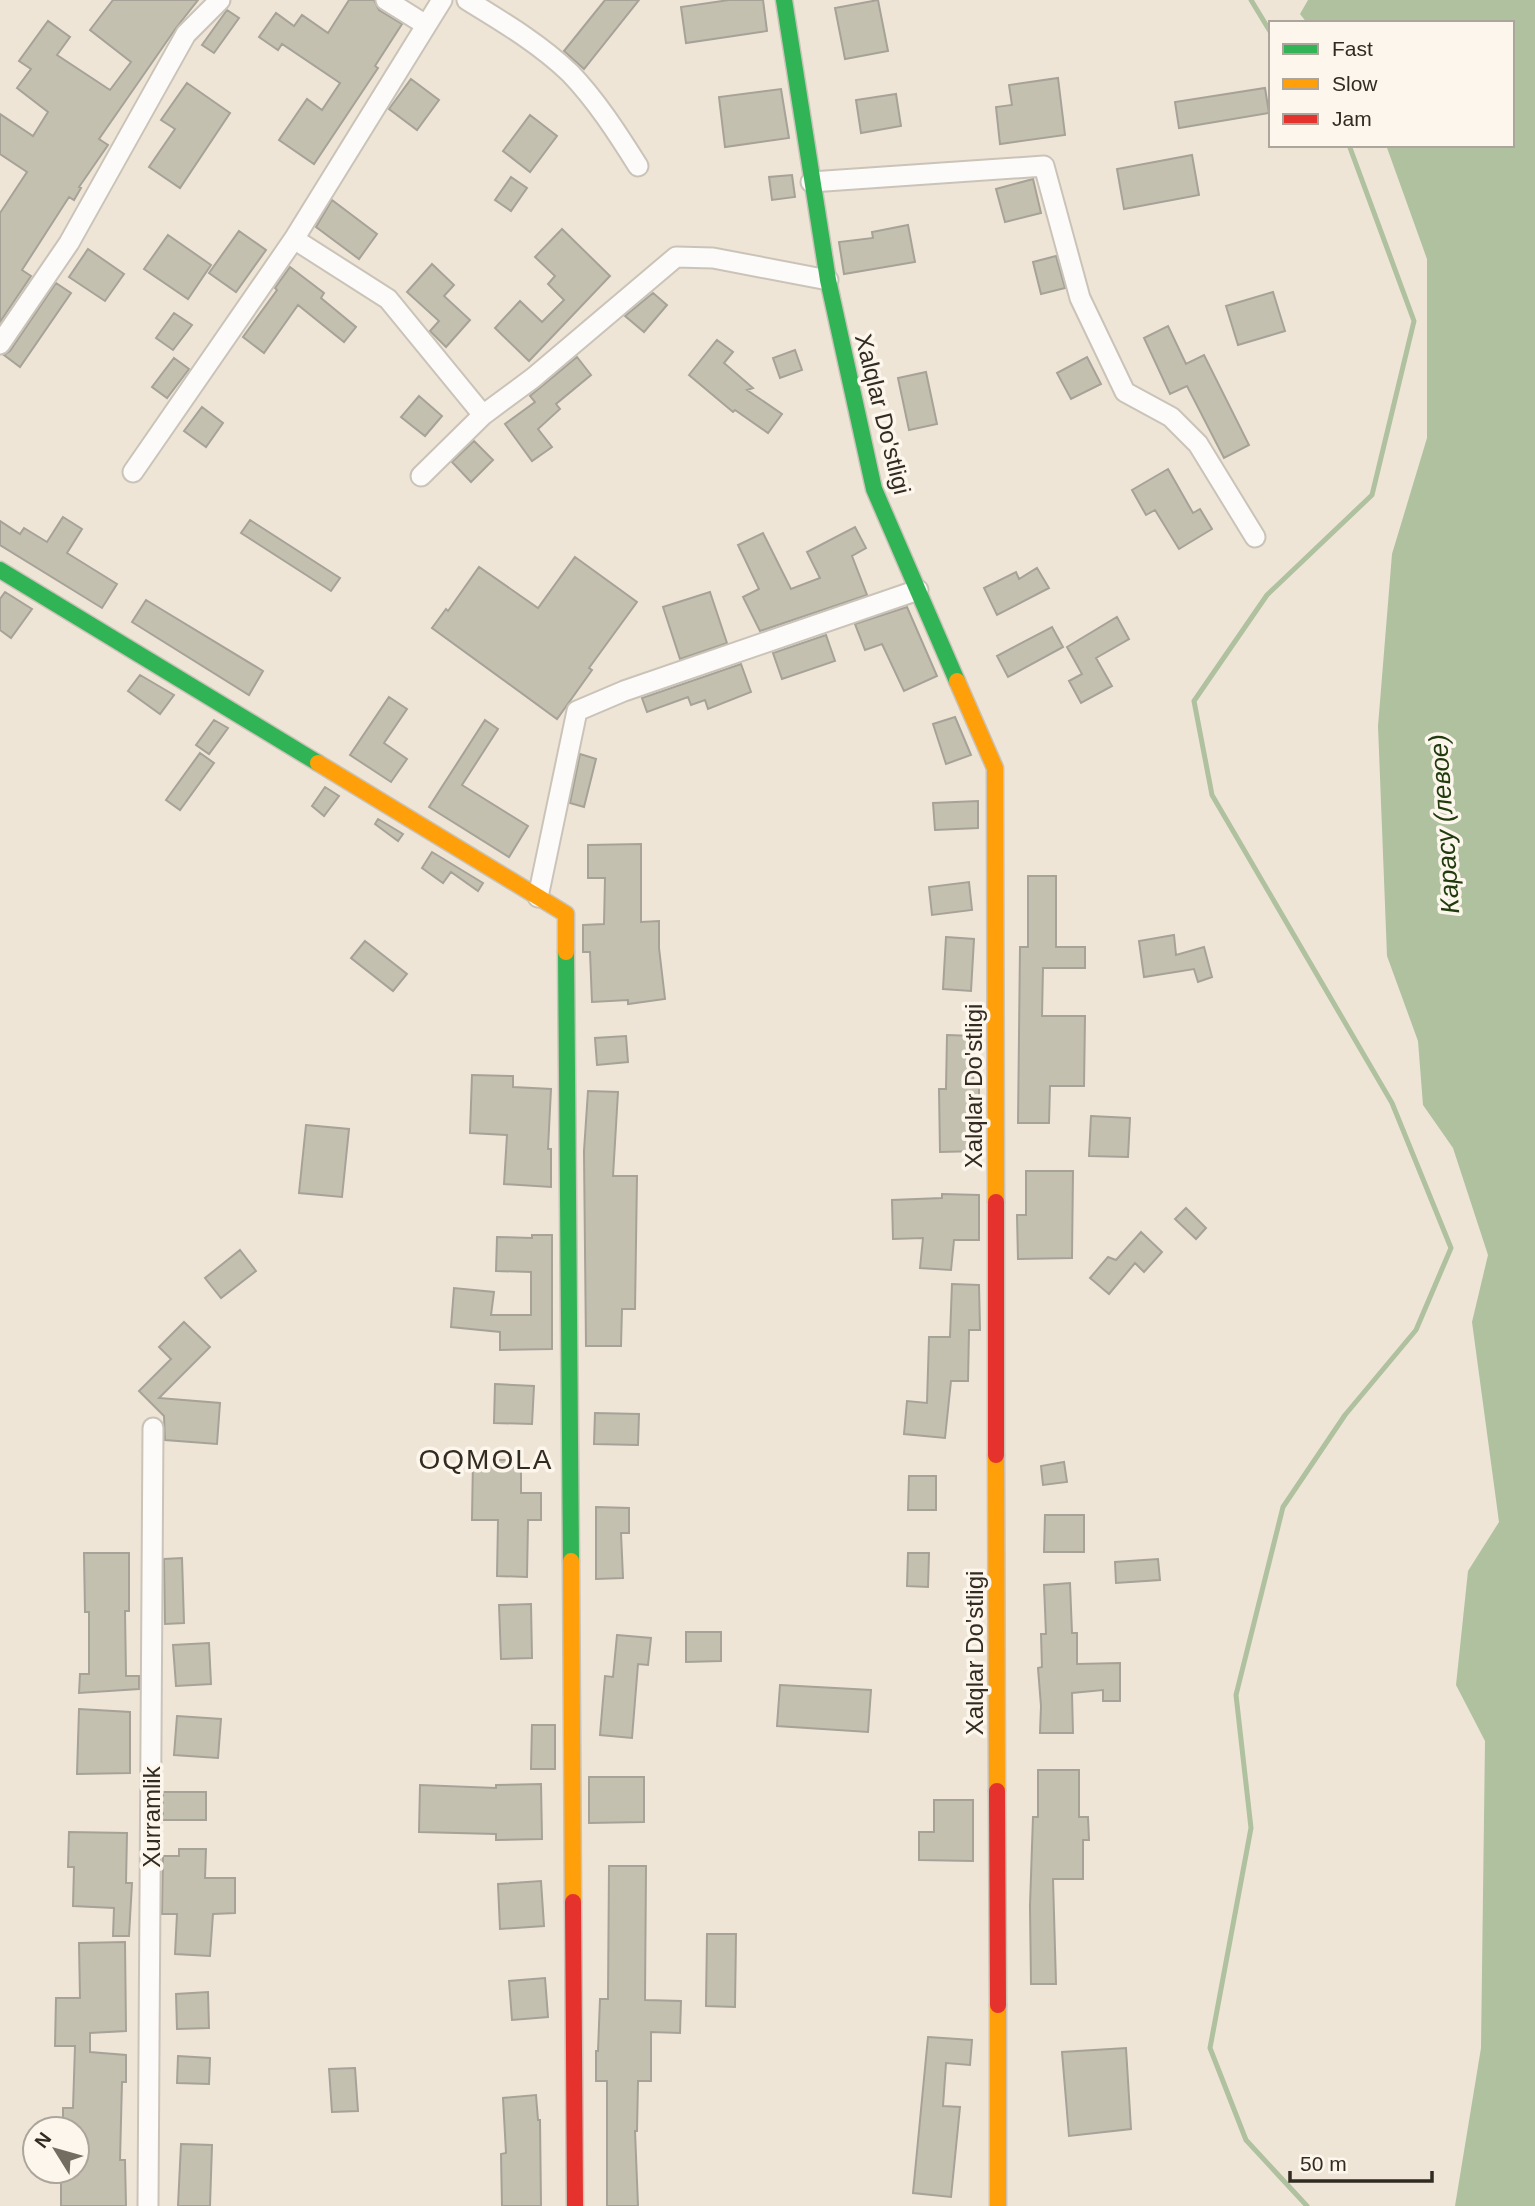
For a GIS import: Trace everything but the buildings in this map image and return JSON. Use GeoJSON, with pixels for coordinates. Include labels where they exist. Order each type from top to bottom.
{"type":"FeatureCollection","features":[{"type":"Feature","properties":{"kind":"street"},"geometry":{"type":"LineString","coordinates":[[0,344],[69,243],[186,34],[220,0]]}},
{"type":"Feature","properties":{"kind":"street"},"geometry":{"type":"LineString","coordinates":[[386,0],[426,25]]}},
{"type":"Feature","properties":{"kind":"street"},"geometry":{"type":"LineString","coordinates":[[133,472],[294,239],[442,0]]}},
{"type":"Feature","properties":{"kind":"street"},"geometry":{"type":"LineString","coordinates":[[467,0],[516,30],[570,74],[615,129],[638,166]]}},
{"type":"Feature","properties":{"kind":"street","name":"Xalqlar Do'stligi"},"geometry":{"type":"LineString","coordinates":[[784,0],[828,280],[874,489],[995,768],[998,2206]]}},
{"type":"Feature","properties":{"kind":"street"},"geometry":{"type":"LineString","coordinates":[[811,182],[1044,166],[1080,298],[1125,392],[1171,417],[1198,444],[1255,537]]}},
{"type":"Feature","properties":{"kind":"street"},"geometry":{"type":"LineString","coordinates":[[294,239],[388,299],[483,415]]}},
{"type":"Feature","properties":{"kind":"street"},"geometry":{"type":"LineString","coordinates":[[421,476],[483,415],[533,378],[676,257],[713,258],[828,280]]}},
{"type":"Feature","properties":{"kind":"street"},"geometry":{"type":"LineString","coordinates":[[0,570],[566,914],[575,2206]]}},
{"type":"Feature","properties":{"kind":"street"},"geometry":{"type":"LineString","coordinates":[[538,897],[577,711],[624,691],[918,590]]}},
{"type":"Feature","properties":{"kind":"street","name":"Xurramlik"},"geometry":{"type":"LineString","coordinates":[[148,2206],[153,1428]]}},
{"type":"Feature","properties":{"kind":"water","name":"Карасу (левое)"},"geometry":{"type":"Polygon","coordinates":[[[1308,0],[1535,0],[1535,2206],[1455,2206],[1481,2048],[1485,1741],[1456,1685],[1468,1571],[1499,1522],[1472,1322],[1488,1255],[1453,1148],[1423,1105],[1418,1041],[1387,956],[1378,726],[1392,554],[1427,438],[1427,259],[1387,147],[1514,147],[1514,21],[1305,21],[1300,14],[1308,0]]]}},
{"type":"Feature","properties":{"kind":"waterway"},"geometry":{"type":"LineString","coordinates":[[1251,0],[1269,30]]}},
{"type":"Feature","properties":{"kind":"waterway"},"geometry":{"type":"LineString","coordinates":[[1307,2206],[1246,2140],[1210,2048],[1251,1828],[1236,1695],[1283,1507],[1345,1415],[1416,1330],[1451,1248],[1392,1103],[1212,795],[1194,701],[1267,595],[1372,495],[1414,321],[1350,147]]}},
{"type":"Feature","properties":{"kind":"traffic: fast"},"geometry":{"type":"LineString","coordinates":[[784,0],[828,280],[874,489],[957,681]]}},
{"type":"Feature","properties":{"kind":"traffic: fast"},"geometry":{"type":"LineString","coordinates":[[0,570],[318,763]]}},
{"type":"Feature","properties":{"kind":"traffic: fast"},"geometry":{"type":"LineString","coordinates":[[566,952],[571,1561]]}},
{"type":"Feature","properties":{"kind":"traffic: slow"},"geometry":{"type":"LineString","coordinates":[[957,681],[995,768],[996,1202]]}},
{"type":"Feature","properties":{"kind":"traffic: slow"},"geometry":{"type":"LineString","coordinates":[[318,763],[566,914],[566,952]]}},
{"type":"Feature","properties":{"kind":"traffic: slow"},"geometry":{"type":"LineString","coordinates":[[996,1455],[997,1791]]}},
{"type":"Feature","properties":{"kind":"traffic: slow"},"geometry":{"type":"LineString","coordinates":[[571,1561],[573,1902]]}},
{"type":"Feature","properties":{"kind":"traffic: slow"},"geometry":{"type":"LineString","coordinates":[[998,2005],[998,2206]]}},
{"type":"Feature","properties":{"kind":"traffic: jam"},"geometry":{"type":"LineString","coordinates":[[996,1202],[996,1455]]}},
{"type":"Feature","properties":{"kind":"traffic: jam"},"geometry":{"type":"LineString","coordinates":[[997,1791],[998,2005]]}},
{"type":"Feature","properties":{"kind":"traffic: jam"},"geometry":{"type":"LineString","coordinates":[[573,1902],[575,2206]]}},
{"type":"Feature","properties":{"kind":"district","name":"OQMOLA"},"geometry":{"type":"Point","coordinates":[486,1459]}}]}
